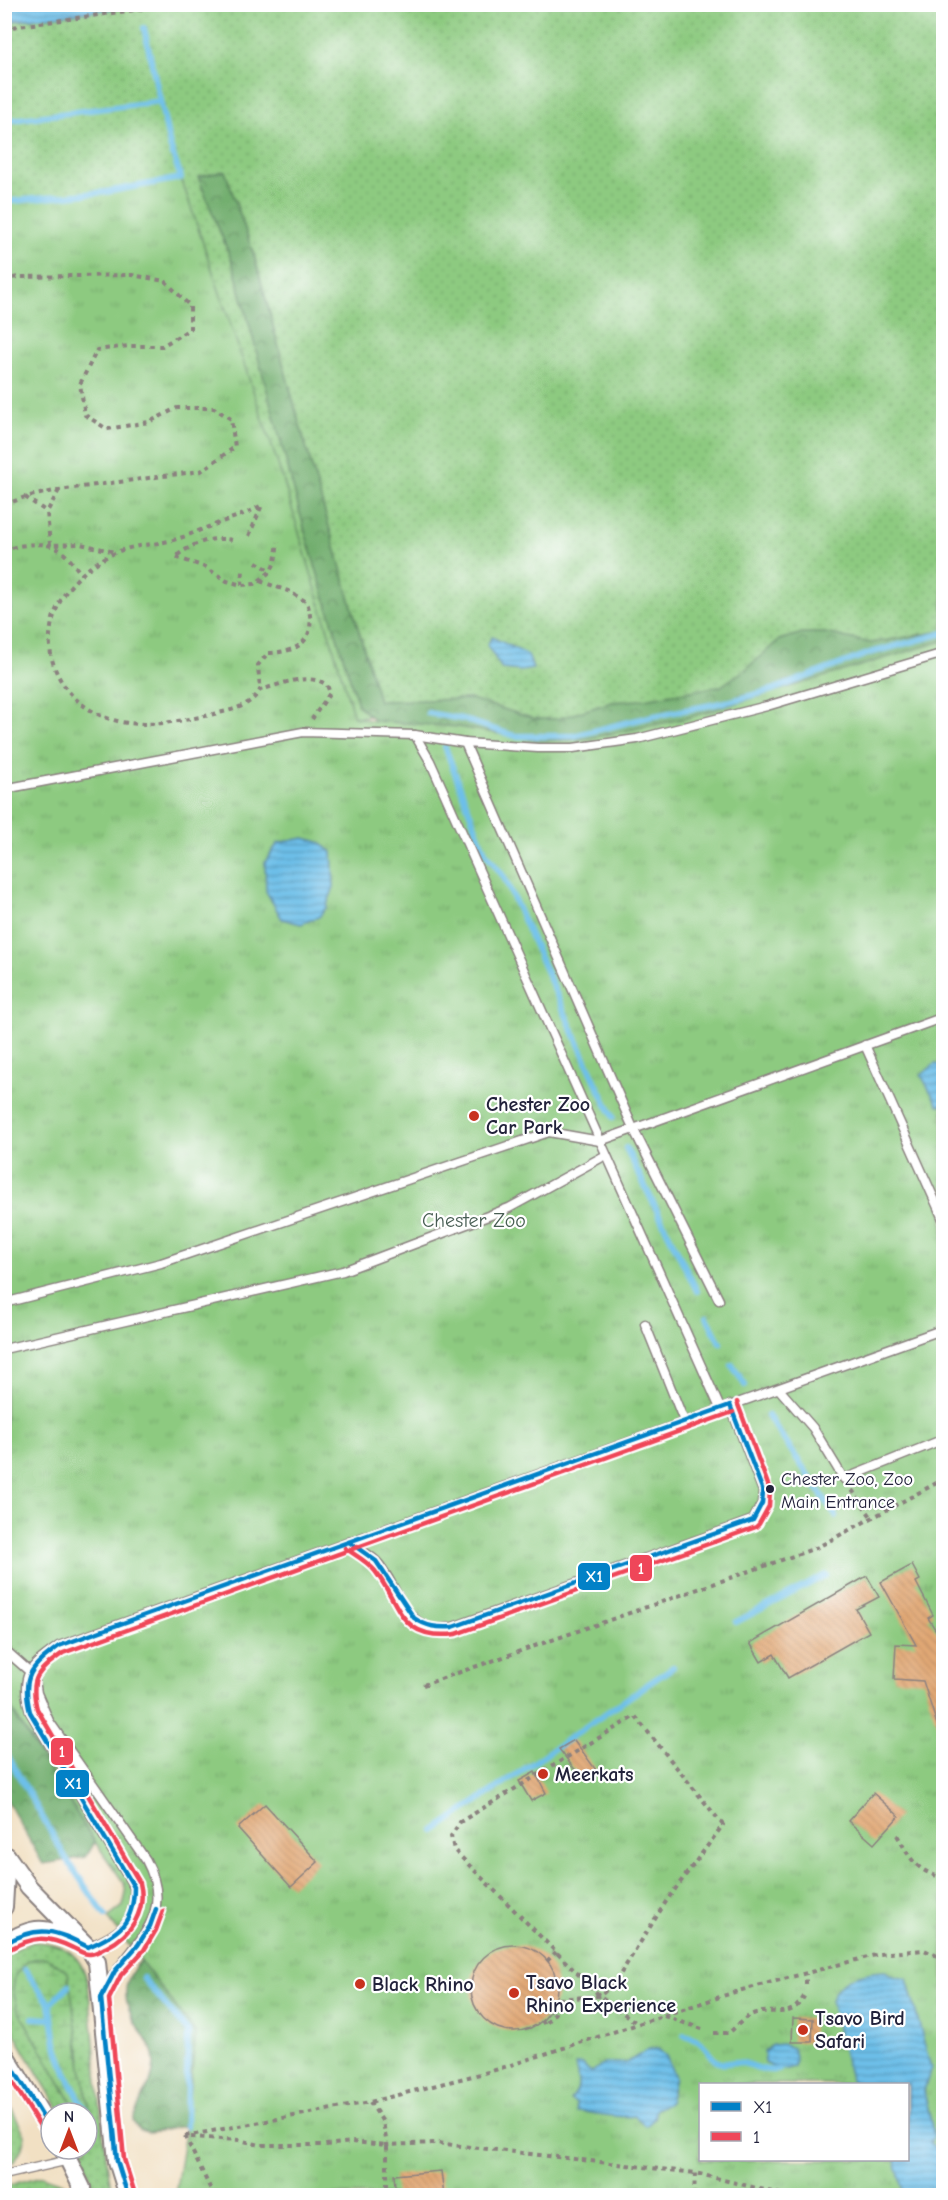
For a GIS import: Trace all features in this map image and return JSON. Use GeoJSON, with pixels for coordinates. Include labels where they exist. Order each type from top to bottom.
{"type":"FeatureCollection","features":[{"type":"Feature","properties":{"kind":"street"},"geometry":{"type":"LineString","coordinates":[[5,1853],[29,1887],[88,1947],[97,1962],[117,2161],[128,2196]]}},
{"type":"Feature","properties":{"kind":"street"},"geometry":{"type":"LineString","coordinates":[[4,1907],[5,1853]]}},
{"type":"Feature","properties":{"kind":"street"},"geometry":{"type":"LineString","coordinates":[[4,1944],[25,1932],[41,1929],[57,1932],[88,1947]]}},
{"type":"Feature","properties":{"kind":"street"},"geometry":{"type":"LineString","coordinates":[[4,2053],[39,2110]]}},
{"type":"Feature","properties":{"kind":"street"},"geometry":{"type":"LineString","coordinates":[[69,2161],[82,2188],[82,2196]]}},
{"type":"Feature","properties":{"kind":"lane"},"geometry":{"type":"LineString","coordinates":[[4,789],[303,732],[415,735],[465,743],[537,748],[573,748],[637,739],[767,706],[944,653]]}},
{"type":"Feature","properties":{"kind":"lane"},"geometry":{"type":"LineString","coordinates":[[415,735],[430,761],[720,1408]]}},
{"type":"Feature","properties":{"kind":"lane"},"geometry":{"type":"LineString","coordinates":[[465,743],[633,1128],[718,1300]]}},
{"type":"Feature","properties":{"kind":"lane"},"geometry":{"type":"LineString","coordinates":[[4,1303],[161,1263],[549,1132],[600,1142],[633,1128],[944,1017]]}},
{"type":"Feature","properties":{"kind":"lane"},"geometry":{"type":"LineString","coordinates":[[865,1045],[944,1221]]}},
{"type":"Feature","properties":{"kind":"lane"},"geometry":{"type":"LineString","coordinates":[[4,1349],[343,1271],[508,1208],[606,1155]]}},
{"type":"Feature","properties":{"kind":"lane"},"geometry":{"type":"LineString","coordinates":[[645,1324],[684,1421]]}},
{"type":"Feature","properties":{"kind":"lane"},"geometry":{"type":"LineString","coordinates":[[88,1947],[113,1937],[129,1918],[135,1904],[134,1887],[30,1712],[24,1691],[29,1671],[42,1658],[60,1646],[944,1329]]}},
{"type":"Feature","properties":{"kind":"lane"},"geometry":{"type":"LineString","coordinates":[[779,1389],[813,1428],[844,1479],[944,1439]]}},
{"type":"Feature","properties":{"kind":"lane"},"geometry":{"type":"LineString","coordinates":[[349,1542],[376,1561],[388,1576],[404,1607],[418,1620],[433,1628],[453,1627],[753,1520],[762,1503],[763,1491],[730,1405]]}},
{"type":"Feature","properties":{"kind":"lane"},"geometry":{"type":"LineString","coordinates":[[4,1649],[29,1671]]}},
{"type":"Feature","properties":{"kind":"lane"},"geometry":{"type":"LineString","coordinates":[[42,1658],[34,1680],[49,1720],[146,1860],[154,1875],[158,1890],[157,1906],[150,1926],[138,1945],[116,1971],[101,1998]]}},
{"type":"Feature","properties":{"kind":"lane"},"geometry":{"type":"LineString","coordinates":[[4,2175],[45,2161]]}},
{"type":"Feature","properties":{"kind":"path"},"geometry":{"type":"LineString","coordinates":[[4,28],[178,4]]}},
{"type":"Feature","properties":{"kind":"path"},"geometry":{"type":"LineString","coordinates":[[4,279],[132,275],[165,281],[190,306],[190,329],[162,346],[129,346],[97,350],[80,384],[86,415],[107,429],[149,422],[177,408],[214,408],[231,419],[235,447],[201,471],[59,490],[25,497],[4,505]]}},
{"type":"Feature","properties":{"kind":"path"},"geometry":{"type":"LineString","coordinates":[[50,545],[47,512],[59,490]]}},
{"type":"Feature","properties":{"kind":"path"},"geometry":{"type":"LineString","coordinates":[[25,497],[47,512]]}},
{"type":"Feature","properties":{"kind":"path"},"geometry":{"type":"LineString","coordinates":[[249,536],[261,505],[249,513],[182,538],[115,552],[81,574],[58,604],[51,624],[52,659],[57,676],[68,692],[99,716],[128,723],[154,724],[182,720],[245,705],[255,699],[261,690],[258,665],[268,652],[292,651],[301,645],[309,633],[311,623],[308,602],[260,581]]}},
{"type":"Feature","properties":{"kind":"path"},"geometry":{"type":"LineString","coordinates":[[232,540],[219,538],[206,541],[190,546],[175,556],[205,567],[227,581],[242,585],[255,584],[271,571],[279,542]]}},
{"type":"Feature","properties":{"kind":"path"},"geometry":{"type":"LineString","coordinates":[[4,553],[18,546],[81,544],[115,552]]}},
{"type":"Feature","properties":{"kind":"path"},"geometry":{"type":"LineString","coordinates":[[50,545],[57,547],[69,558],[81,574]]}},
{"type":"Feature","properties":{"kind":"path"},"geometry":{"type":"LineString","coordinates":[[256,562],[271,571]]}},
{"type":"Feature","properties":{"kind":"path"},"geometry":{"type":"LineString","coordinates":[[242,585],[243,568]]}},
{"type":"Feature","properties":{"kind":"path"},"geometry":{"type":"LineString","coordinates":[[261,690],[304,679],[318,679],[327,685],[330,693],[327,699],[303,732]]}},
{"type":"Feature","properties":{"kind":"path"},"geometry":{"type":"LineString","coordinates":[[844,1479],[872,1518]]}},
{"type":"Feature","properties":{"kind":"path"},"geometry":{"type":"LineString","coordinates":[[423,1685],[816,1548],[944,1479]]}},
{"type":"Feature","properties":{"kind":"path"},"geometry":{"type":"LineString","coordinates":[[542,2020],[545,2025],[555,2013],[559,1999],[600,1996],[616,1981],[668,1900],[723,1825],[634,1716],[460,1822],[451,1836],[454,1850],[600,1996],[638,2024]]}},
{"type":"Feature","properties":{"kind":"path"},"geometry":{"type":"LineString","coordinates":[[897,1834],[914,1864],[926,1872],[944,1878]]}},
{"type":"Feature","properties":{"kind":"path"},"geometry":{"type":"LineString","coordinates":[[184,2136],[370,2102],[492,2071],[738,1991],[879,1954],[924,1950],[944,1959]]}},
{"type":"Feature","properties":{"kind":"path"},"geometry":{"type":"LineString","coordinates":[[547,1961],[556,1952]]}},
{"type":"Feature","properties":{"kind":"path"},"geometry":{"type":"LineString","coordinates":[[806,1974],[806,1984]]}},
{"type":"Feature","properties":{"kind":"path"},"geometry":{"type":"LineString","coordinates":[[714,2033],[729,2033],[744,2019],[755,2013],[789,2012],[799,2006],[805,1995]]}},
{"type":"Feature","properties":{"kind":"path"},"geometry":{"type":"LineString","coordinates":[[664,2016],[702,2029]]}},
{"type":"Feature","properties":{"kind":"path"},"geometry":{"type":"LineString","coordinates":[[370,2102],[384,2122],[387,2145],[387,2196]]}},
{"type":"Feature","properties":{"kind":"path"},"geometry":{"type":"LineString","coordinates":[[184,2136],[239,2140],[260,2145],[326,2145],[352,2142],[387,2145],[436,2143],[695,2173],[789,2196]]}},
{"type":"Feature","properties":{"kind":"path"},"geometry":{"type":"LineString","coordinates":[[184,2136],[214,2196]]}},
{"type":"Feature","properties":{"kind":"path"},"geometry":{"type":"LineString","coordinates":[[694,2196],[695,2173]]}},
{"type":"Feature","properties":{"kind":"green space"},"geometry":{"type":"Polygon","coordinates":[[[147,4],[943,5],[943,633],[573,736],[462,719],[374,716],[249,724],[5,705],[5,22],[147,4]]]}},
{"type":"Feature","properties":{"kind":"green space"},"geometry":{"type":"Polygon","coordinates":[[[225,171],[254,255],[379,701],[471,699],[535,719],[557,719],[612,702],[721,686],[746,669],[779,640],[803,633],[825,633],[871,643],[943,631],[943,641],[687,718],[586,739],[540,741],[458,727],[375,721],[358,705],[307,539],[233,264],[198,177],[225,171]]]}},
{"type":"Feature","properties":{"kind":"green space","name":"Chester Zoo"},"geometry":{"type":"Polygon","coordinates":[[[181,178],[284,482],[354,717],[375,721],[458,727],[540,741],[586,739],[687,718],[943,641],[943,2195],[175,2195],[186,2126],[196,2033],[108,1918],[123,1906],[126,1893],[124,1883],[95,1842],[5,1698],[5,202],[106,192],[181,178]]]}},
{"type":"Feature","properties":{"kind":"green space"},"geometry":{"type":"Polygon","coordinates":[[[4,1698],[95,1842],[86,1857],[43,1864],[5,1797],[4,1698]]]}},
{"type":"Feature","properties":{"kind":"green space"},"geometry":{"type":"Polygon","coordinates":[[[33,1942],[61,1947],[75,1957],[85,1972],[112,2195],[94,2195],[85,2161],[99,2161],[99,2101],[54,2101],[5,2018],[4,1957],[33,1942]]]}},
{"type":"Feature","properties":{"kind":"green space"},"geometry":{"type":"Polygon","coordinates":[[[160,1942],[203,1969],[194,2124],[149,2132],[139,2130],[133,2121],[152,2077],[154,2061],[150,2046],[132,2018],[127,2005],[126,1993],[127,1982],[132,1972],[160,1942]]]}},
{"type":"Feature","properties":{"kind":"green space"},"geometry":{"type":"Polygon","coordinates":[[[47,1958],[68,1972],[88,2101],[71,2101],[18,2010],[13,1990],[15,1975],[28,1961],[47,1958]]]}},
{"type":"Feature","properties":{"kind":"green space"},"geometry":{"type":"Polygon","coordinates":[[[5,2096],[25,2135],[22,2148],[14,2162],[5,2161],[5,2096]]]}},
{"type":"Feature","properties":{"kind":"green space"},"geometry":{"type":"Polygon","coordinates":[[[42,2176],[63,2183],[70,2195],[5,2195],[5,2186],[42,2176]]]}},
{"type":"Feature","properties":{"kind":"water"},"geometry":{"type":"Polygon","coordinates":[[[5,4],[147,4],[147,5],[5,22],[5,4]]]}},
{"type":"Feature","properties":{"kind":"water"},"geometry":{"type":"Polygon","coordinates":[[[5,583],[10,593],[11,604],[5,624],[5,583]]]}},
{"type":"Feature","properties":{"kind":"water"},"geometry":{"type":"Polygon","coordinates":[[[492,637],[528,655],[533,669],[521,671],[502,669],[487,645],[492,637]]]}},
{"type":"Feature","properties":{"kind":"water"},"geometry":{"type":"Polygon","coordinates":[[[304,838],[319,842],[332,852],[334,887],[326,908],[319,917],[301,924],[282,919],[266,891],[265,862],[278,843],[304,838]]]}},
{"type":"Feature","properties":{"kind":"water"},"geometry":{"type":"Polygon","coordinates":[[[935,1064],[943,1065],[943,1105],[938,1105],[921,1075],[935,1064]]]}},
{"type":"Feature","properties":{"kind":"water"},"geometry":{"type":"Polygon","coordinates":[[[885,1971],[896,1977],[907,1979],[931,2068],[924,2091],[934,2136],[930,2143],[939,2151],[943,2151],[943,2195],[904,2195],[895,2161],[909,2161],[909,2083],[853,2083],[850,2079],[831,2000],[834,1992],[845,1981],[868,1973],[885,1971]]]}},
{"type":"Feature","properties":{"kind":"water"},"geometry":{"type":"Polygon","coordinates":[[[782,2044],[793,2048],[794,2066],[779,2069],[765,2063],[764,2052],[772,2045],[782,2044]]]}},
{"type":"Feature","properties":{"kind":"water"},"geometry":{"type":"Polygon","coordinates":[[[649,2049],[658,2049],[666,2056],[675,2077],[669,2103],[656,2109],[654,2119],[646,2126],[635,2116],[620,2117],[577,2112],[576,2103],[570,2100],[578,2087],[575,2064],[583,2064],[592,2072],[604,2063],[626,2063],[649,2049]]]}},
{"type":"Feature","properties":{"kind":"building"},"geometry":{"type":"Polygon","coordinates":[[[912,1565],[920,1580],[916,1582],[933,1615],[928,1618],[944,1643],[944,1736],[941,1737],[923,1681],[894,1679],[896,1644],[916,1645],[881,1582],[912,1565]]]}},
{"type":"Feature","properties":{"kind":"building"},"geometry":{"type":"Polygon","coordinates":[[[867,1576],[879,1597],[856,1609],[869,1632],[788,1678],[774,1654],[761,1662],[750,1643],[867,1576]]]}},
{"type":"Feature","properties":{"kind":"building"},"geometry":{"type":"Polygon","coordinates":[[[574,1740],[596,1770],[582,1779],[559,1749],[574,1740]]]}},
{"type":"Feature","properties":{"kind":"building"},"geometry":{"type":"Polygon","coordinates":[[[535,1772],[546,1793],[531,1801],[519,1781],[535,1772]]]}},
{"type":"Feature","properties":{"kind":"building"},"geometry":{"type":"Polygon","coordinates":[[[873,1793],[899,1816],[874,1844],[848,1821],[873,1793]]]}},
{"type":"Feature","properties":{"kind":"building"},"geometry":{"type":"Polygon","coordinates":[[[265,1804],[318,1862],[291,1887],[238,1828],[265,1804]]]}},
{"type":"Feature","properties":{"kind":"building","name":"Tsavo Black Rhino Experience"},"geometry":{"type":"Polygon","coordinates":[[[514,1945],[538,1952],[550,1964],[557,1988],[550,2012],[538,2024],[514,2031],[490,2024],[478,2012],[471,1988],[478,1964],[490,1952],[514,1945]]]}},
{"type":"Feature","properties":{"kind":"building","name":"Tsavo Bird Safari"},"geometry":{"type":"Polygon","coordinates":[[[793,2018],[813,2019],[812,2042],[792,2042],[793,2018]]]}},
{"type":"Feature","properties":{"kind":"building"},"geometry":{"type":"Polygon","coordinates":[[[441,2171],[444,2196],[396,2196],[394,2175],[441,2171]]]}},
{"type":"Feature","properties":{"kind":"waterway"},"geometry":{"type":"LineString","coordinates":[[4,202],[106,192],[181,178],[170,146],[144,28]]}},
{"type":"Feature","properties":{"kind":"waterway"},"geometry":{"type":"LineString","coordinates":[[4,121],[161,101]]}},
{"type":"Feature","properties":{"kind":"waterway"},"geometry":{"type":"LineString","coordinates":[[428,713],[462,719],[515,736],[573,736],[772,690],[870,653],[944,633]]}},
{"type":"Feature","properties":{"kind":"waterway"},"geometry":{"type":"LineString","coordinates":[[445,747],[485,852],[504,877],[613,1117]]}},
{"type":"Feature","properties":{"kind":"waterway"},"geometry":{"type":"LineString","coordinates":[[626,1148],[697,1291]]}},
{"type":"Feature","properties":{"kind":"waterway"},"geometry":{"type":"LineString","coordinates":[[707,1317],[720,1343]]}},
{"type":"Feature","properties":{"kind":"waterway"},"geometry":{"type":"LineString","coordinates":[[732,1365],[745,1385]]}},
{"type":"Feature","properties":{"kind":"waterway"},"geometry":{"type":"LineString","coordinates":[[768,1416],[836,1516]]}},
{"type":"Feature","properties":{"kind":"waterway"},"geometry":{"type":"LineString","coordinates":[[736,1622],[826,1575]]}},
{"type":"Feature","properties":{"kind":"waterway"},"geometry":{"type":"LineString","coordinates":[[434,1831],[673,1667]]}},
{"type":"Feature","properties":{"kind":"waterway"},"geometry":{"type":"LineString","coordinates":[[4,1750],[67,1860],[105,1915]]}},
{"type":"Feature","properties":{"kind":"waterway"},"geometry":{"type":"LineString","coordinates":[[25,1970],[50,2004],[56,2043],[66,2073],[81,2101]]}},
{"type":"Feature","properties":{"kind":"waterway"},"geometry":{"type":"LineString","coordinates":[[143,1978],[188,2032],[186,2126]]}},
{"type":"Feature","properties":{"kind":"waterway"},"geometry":{"type":"LineString","coordinates":[[50,2004],[69,1985]]}},
{"type":"Feature","properties":{"kind":"waterway"},"geometry":{"type":"LineString","coordinates":[[33,2018],[52,2019]]}},
{"type":"Feature","properties":{"kind":"waterway"},"geometry":{"type":"LineString","coordinates":[[684,2035],[701,2042],[715,2060],[721,2063],[737,2062],[766,2070],[778,2070]]}},
{"type":"Feature","properties":{"kind":"transit line","name":"1"},"geometry":{"type":"LineString","coordinates":[[345,1548],[365,1561],[375,1571],[397,1608],[412,1626],[423,1632],[437,1635],[456,1634],[756,1527],[769,1506],[770,1490],[737,1402]]}},
{"type":"Feature","properties":{"kind":"transit line","name":"X1"},"geometry":{"type":"LineString","coordinates":[[349,1542],[376,1561],[414,1618],[432,1626],[453,1627],[753,1520],[762,1503],[763,1491],[730,1405]]}},
{"type":"Feature","properties":{"kind":"transit line","name":"X1"},"geometry":{"type":"LineString","coordinates":[[4,1944],[27,1934],[47,1932],[56,1933],[88,1947],[123,1926],[131,1910],[134,1887],[30,1712],[27,1689],[31,1673],[41,1660],[59,1646],[730,1405]]}},
{"type":"Feature","properties":{"kind":"transit line","name":"1"},"geometry":{"type":"LineString","coordinates":[[8,1950],[32,1940],[47,1939],[86,1954],[94,1953],[116,1942],[130,1929],[141,1903],[140,1883],[37,1709],[35,1682],[42,1670],[54,1659],[63,1653],[733,1412]]}},
{"type":"Feature","properties":{"kind":"transit line","name":"X1"},"geometry":{"type":"LineString","coordinates":[[128,2196],[117,2161],[101,1998],[115,1971],[138,1945],[150,1926],[156,1909]]}},
{"type":"Feature","properties":{"kind":"transit line","name":"1"},"geometry":{"type":"LineString","coordinates":[[135,2194],[124,2159],[109,1999],[121,1975],[144,1950],[156,1930],[163,1911]]}},
{"type":"Feature","properties":{"kind":"transit line","name":"X1"},"geometry":{"type":"LineString","coordinates":[[4,2054],[39,2111]]}},
{"type":"Feature","properties":{"kind":"transit line","name":"1"},"geometry":{"type":"LineString","coordinates":[[4,2068],[39,2124]]}},
{"type":"Feature","properties":{"kind":"place","name":"Chester Zoo Car Park"},"geometry":{"type":"Point","coordinates":[474,1116]}},
{"type":"Feature","properties":{"kind":"place","name":"Chester Zoo, Zoo Main Entrance"},"geometry":{"type":"Point","coordinates":[770,1489]}},
{"type":"Feature","properties":{"kind":"place","name":"Meerkats"},"geometry":{"type":"Point","coordinates":[543,1774]}},
{"type":"Feature","properties":{"kind":"place","name":"Black Rhino"},"geometry":{"type":"Point","coordinates":[360,1984]}},
{"type":"Feature","properties":{"kind":"place","name":"Tsavo Black Rhino Experience"},"geometry":{"type":"Point","coordinates":[514,1993]}},
{"type":"Feature","properties":{"kind":"place","name":"Tsavo Bird Safari"},"geometry":{"type":"Point","coordinates":[803,2030]}}]}
